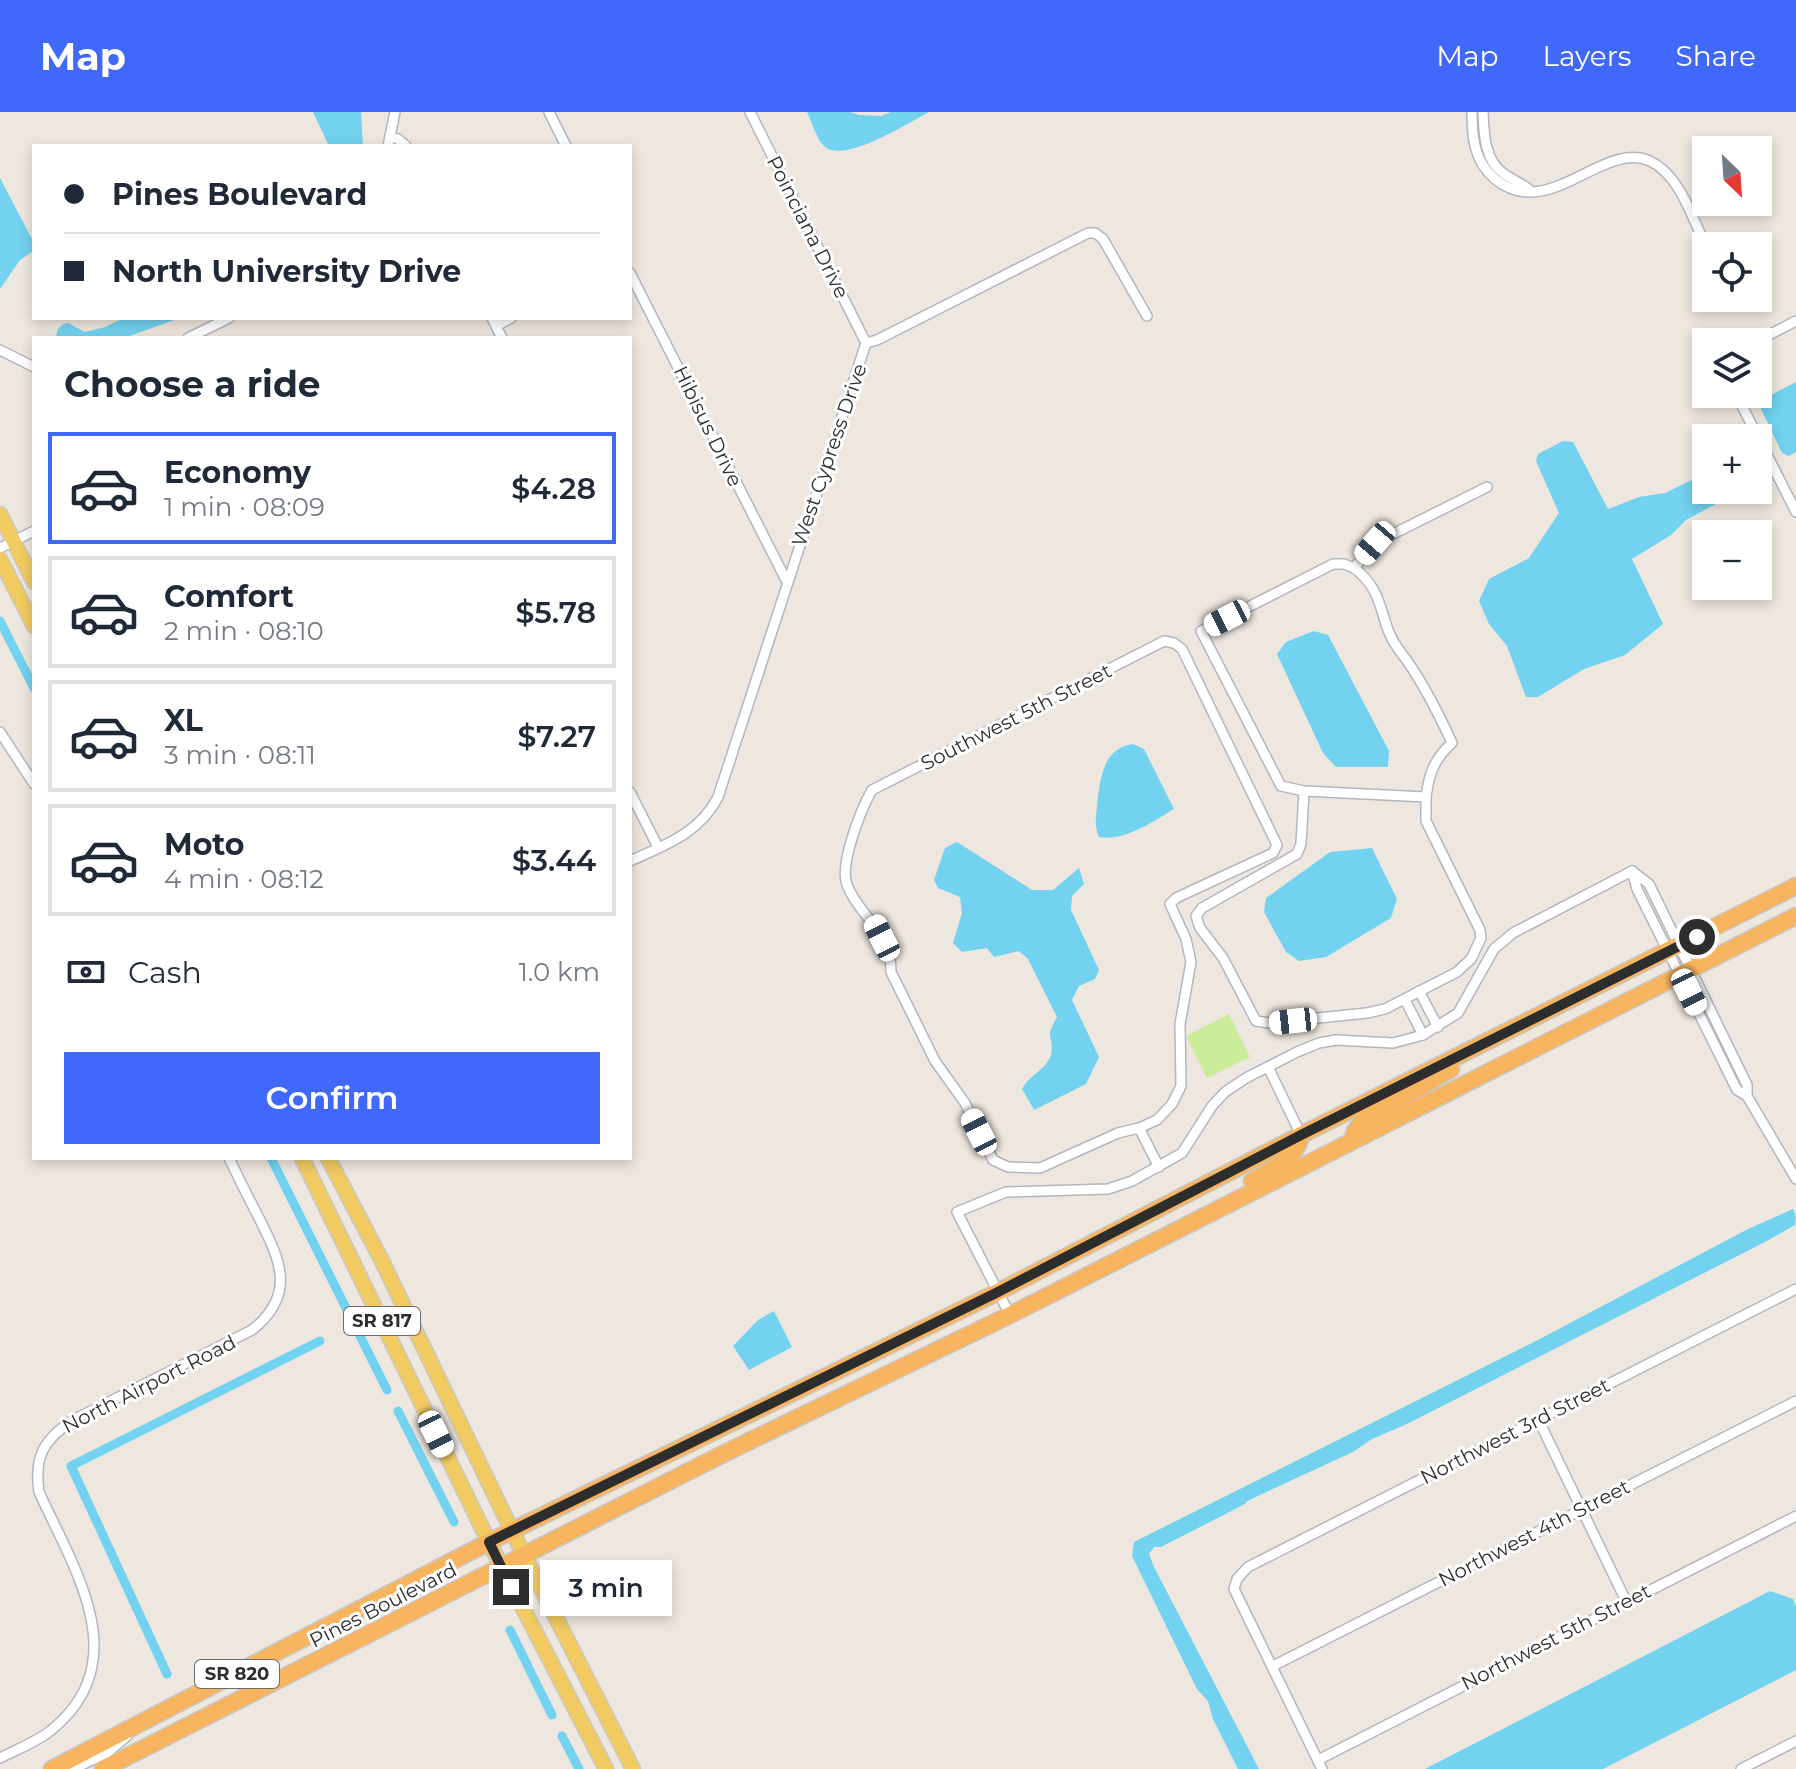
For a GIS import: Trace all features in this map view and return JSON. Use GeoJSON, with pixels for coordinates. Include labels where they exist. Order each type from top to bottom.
{"type":"FeatureCollection","features":[{"type":"Feature","properties":{"kind":"highway","name":"Pines Boulevard"},"geometry":{"type":"LineString","coordinates":[[52,1769],[489,1542],[998,1292],[1301,1135],[1796,886]]}},
{"type":"Feature","properties":{"kind":"highway","name":"Pines Boulevard"},"geometry":{"type":"LineString","coordinates":[[103,1769],[764,1433],[1010,1315],[1796,916]]}},
{"type":"Feature","properties":{"kind":"highway"},"geometry":{"type":"LineString","coordinates":[[1352,1142],[1355,1131],[1364,1120],[1425,1087],[1461,1063],[1472,1049]]}},
{"type":"Feature","properties":{"kind":"highway"},"geometry":{"type":"LineString","coordinates":[[1181,1228],[1189,1217],[1284,1163],[1296,1149],[1301,1135]]}},
{"type":"Feature","properties":{"kind":"highway"},"geometry":{"type":"LineString","coordinates":[[764,1433],[766,1418],[780,1408],[843,1378],[852,1363]]}},
{"type":"Feature","properties":{"kind":"highway"},"geometry":{"type":"LineString","coordinates":[[723,1454],[747,1429],[750,1424],[748,1413]]}},
{"type":"Feature","properties":{"kind":"highway"},"geometry":{"type":"LineString","coordinates":[[244,1699],[249,1680],[305,1648],[325,1628]]}},
{"type":"Feature","properties":{"kind":"highway"},"geometry":{"type":"LineString","coordinates":[[150,1746],[166,1731],[233,1694],[236,1686],[233,1676]]}},
{"type":"Feature","properties":{"kind":"main road"},"geometry":{"type":"LineString","coordinates":[[0,514],[7,544],[32,579]]}},
{"type":"Feature","properties":{"kind":"main road"},"geometry":{"type":"LineString","coordinates":[[0,559],[32,622]]}},
{"type":"Feature","properties":{"kind":"main road","name":"SR 817"},"geometry":{"type":"LineString","coordinates":[[303,1160],[501,1567],[606,1769]]}},
{"type":"Feature","properties":{"kind":"main road","name":"SR 817"},"geometry":{"type":"LineString","coordinates":[[329,1160],[633,1769]]}},
{"type":"Feature","properties":{"kind":"street"},"geometry":{"type":"LineString","coordinates":[[389,142],[395,112]]}},
{"type":"Feature","properties":{"kind":"street"},"geometry":{"type":"LineString","coordinates":[[549,112],[565,144]]}},
{"type":"Feature","properties":{"kind":"street","name":"Poinciana Drive"},"geometry":{"type":"LineString","coordinates":[[750,112],[866,343]]}},
{"type":"Feature","properties":{"kind":"street"},"geometry":{"type":"LineString","coordinates":[[1472,112],[1476,153],[1494,172],[1531,191],[1568,184],[1622,158],[1648,160],[1668,173],[1699,232]]}},
{"type":"Feature","properties":{"kind":"street"},"geometry":{"type":"LineString","coordinates":[[1483,112],[1485,143],[1494,172]]}},
{"type":"Feature","properties":{"kind":"street","name":"West Cypress Drive"},"geometry":{"type":"LineString","coordinates":[[632,860],[703,821],[718,797],[786,580],[866,343],[1088,233],[1095,233],[1103,239],[1147,316]]}},
{"type":"Feature","properties":{"kind":"street","name":"Hibisus Drive"},"geometry":{"type":"LineString","coordinates":[[632,277],[786,580]]}},
{"type":"Feature","properties":{"kind":"street"},"geometry":{"type":"LineString","coordinates":[[192,336],[225,320]]}},
{"type":"Feature","properties":{"kind":"street"},"geometry":{"type":"LineString","coordinates":[[1772,333],[1796,321]]}},
{"type":"Feature","properties":{"kind":"street"},"geometry":{"type":"LineString","coordinates":[[0,350],[32,366]]}},
{"type":"Feature","properties":{"kind":"street"},"geometry":{"type":"LineString","coordinates":[[1743,408],[1796,512]]}},
{"type":"Feature","properties":{"kind":"street"},"geometry":{"type":"LineString","coordinates":[[1354,568],[1375,543],[1487,487]]}},
{"type":"Feature","properties":{"kind":"street"},"geometry":{"type":"LineString","coordinates":[[7,544],[32,532]]}},
{"type":"Feature","properties":{"kind":"street"},"geometry":{"type":"LineString","coordinates":[[1304,791],[1301,844],[1297,854],[1202,908],[1196,916],[1200,928],[1223,958],[1260,1023],[1367,1013],[1405,1000],[1457,972],[1471,959],[1481,938],[1480,930],[1426,821],[1429,774],[1434,763],[1452,743],[1423,683],[1399,650],[1377,594],[1354,568],[1333,564],[1201,631],[1276,780],[1289,790],[1426,797]]}},
{"type":"Feature","properties":{"kind":"street","name":"Southwest 5th Street"},"geometry":{"type":"LineString","coordinates":[[1164,641],[1182,649],[1277,845],[1273,853],[1176,898],[1170,904],[1186,939],[1191,962],[1180,1024],[1181,1086],[1172,1104],[1157,1120],[1139,1128],[1118,1133],[1040,1168],[1008,1167],[993,1160],[965,1103],[935,1061],[891,972],[891,956],[872,920],[856,902],[844,871],[864,803],[872,790],[1164,641]]}},
{"type":"Feature","properties":{"kind":"street"},"geometry":{"type":"LineString","coordinates":[[0,732],[32,781]]}},
{"type":"Feature","properties":{"kind":"street"},"geometry":{"type":"LineString","coordinates":[[632,796],[658,847]]}},
{"type":"Feature","properties":{"kind":"street"},"geometry":{"type":"LineString","coordinates":[[1010,1315],[957,1212],[1006,1192],[1108,1189],[1132,1181],[1182,1153],[1212,1106],[1225,1092],[1268,1067],[1319,1043],[1336,1040],[1393,1043],[1423,1035],[1458,1013],[1494,949],[1513,933],[1632,871],[1649,884],[1737,1090],[1747,1096],[1796,1179]]}},
{"type":"Feature","properties":{"kind":"street"},"geometry":{"type":"LineString","coordinates":[[1419,991],[1438,1027]]}},
{"type":"Feature","properties":{"kind":"street"},"geometry":{"type":"LineString","coordinates":[[1405,1000],[1423,1035]]}},
{"type":"Feature","properties":{"kind":"street"},"geometry":{"type":"LineString","coordinates":[[1268,1067],[1301,1135]]}},
{"type":"Feature","properties":{"kind":"street"},"geometry":{"type":"LineString","coordinates":[[1139,1128],[1159,1167]]}},
{"type":"Feature","properties":{"kind":"street","name":"North Airport Road"},"geometry":{"type":"LineString","coordinates":[[0,1758],[36,1740],[71,1710],[87,1683],[95,1656],[93,1617],[39,1492],[37,1475],[41,1453],[48,1441],[73,1420],[252,1330],[264,1321],[277,1300],[282,1275],[277,1255],[230,1160]]}},
{"type":"Feature","properties":{"kind":"street","name":"Northwest 3rd Street"},"geometry":{"type":"LineString","coordinates":[[1273,1666],[1234,1589],[1237,1579],[1248,1567],[1796,1289]]}},
{"type":"Feature","properties":{"kind":"street","name":"Northwest 4th Street"},"geometry":{"type":"LineString","coordinates":[[1273,1666],[1796,1401]]}},
{"type":"Feature","properties":{"kind":"street"},"geometry":{"type":"LineString","coordinates":[[1538,1419],[1626,1601]]}},
{"type":"Feature","properties":{"kind":"street","name":"Northwest 5th Street"},"geometry":{"type":"LineString","coordinates":[[1320,1765],[1626,1601],[1796,1516]]}},
{"type":"Feature","properties":{"kind":"street"},"geometry":{"type":"LineString","coordinates":[[1273,1666],[1320,1765]]}},
{"type":"Feature","properties":{"kind":"street"},"geometry":{"type":"LineString","coordinates":[[73,1769],[107,1753],[146,1722]]}},
{"type":"Feature","properties":{"kind":"street"},"geometry":{"type":"LineString","coordinates":[[1741,1769],[1796,1741]]}},
{"type":"Feature","properties":{"kind":"green space"},"geometry":{"type":"Polygon","coordinates":[[[1229,1014],[1250,1057],[1207,1078],[1186,1036],[1229,1014]]]}},
{"type":"Feature","properties":{"kind":"water"},"geometry":{"type":"Polygon","coordinates":[[[313,112],[361,112],[363,144],[328,144],[313,112]]]}},
{"type":"Feature","properties":{"kind":"water"},"geometry":{"type":"Polygon","coordinates":[[[807,112],[881,116],[891,112],[929,112],[876,140],[845,150],[833,150],[821,143],[807,112]]]}},
{"type":"Feature","properties":{"kind":"water"},"geometry":{"type":"Polygon","coordinates":[[[0,178],[32,239],[32,252],[20,260],[0,289],[0,178]]]}},
{"type":"Feature","properties":{"kind":"water"},"geometry":{"type":"Polygon","coordinates":[[[120,320],[174,320],[130,336],[56,336],[59,328],[68,323],[85,332],[120,320]]]}},
{"type":"Feature","properties":{"kind":"water"},"geometry":{"type":"Polygon","coordinates":[[[1796,382],[1796,452],[1789,456],[1782,453],[1772,432],[1772,424],[1768,424],[1760,408],[1772,408],[1772,394],[1796,382]]]}},
{"type":"Feature","properties":{"kind":"water"},"geometry":{"type":"Polygon","coordinates":[[[1563,441],[1573,442],[1608,509],[1639,497],[1665,493],[1692,480],[1692,504],[1716,504],[1686,520],[1671,535],[1632,559],[1663,624],[1625,655],[1584,669],[1538,697],[1526,697],[1507,646],[1489,624],[1479,601],[1489,579],[1529,558],[1559,513],[1536,461],[1538,454],[1563,441]]]}},
{"type":"Feature","properties":{"kind":"water"},"geometry":{"type":"Polygon","coordinates":[[[1314,631],[1328,635],[1389,751],[1388,767],[1336,767],[1323,753],[1277,654],[1286,642],[1314,631]]]}},
{"type":"Feature","properties":{"kind":"water"},"geometry":{"type":"Polygon","coordinates":[[[1133,744],[1144,749],[1174,809],[1128,834],[1099,837],[1096,818],[1104,767],[1115,752],[1133,744]]]}},
{"type":"Feature","properties":{"kind":"water"},"geometry":{"type":"Polygon","coordinates":[[[957,842],[1032,890],[1053,890],[1079,868],[1084,884],[1072,896],[1071,910],[1099,970],[1095,979],[1079,986],[1072,1000],[1099,1057],[1086,1084],[1034,1110],[1022,1089],[1049,1060],[1052,1049],[1050,1033],[1057,1017],[1028,959],[1019,951],[994,957],[987,948],[962,952],[953,943],[962,913],[960,897],[938,888],[934,880],[945,848],[957,842]]]}},
{"type":"Feature","properties":{"kind":"water"},"geometry":{"type":"Polygon","coordinates":[[[1372,848],[1397,899],[1391,918],[1326,957],[1299,961],[1286,952],[1264,912],[1266,898],[1330,852],[1372,848]]]}},
{"type":"Feature","properties":{"kind":"water"},"geometry":{"type":"Polygon","coordinates":[[[1793,1209],[1795,1225],[1763,1243],[1372,1439],[1353,1452],[1247,1501],[1161,1547],[1154,1547],[1149,1554],[1154,1567],[1259,1769],[1238,1769],[1213,1719],[1208,1701],[1197,1689],[1132,1556],[1134,1542],[1538,1340],[1748,1229],[1793,1209]]]}},
{"type":"Feature","properties":{"kind":"water"},"geometry":{"type":"Polygon","coordinates":[[[774,1311],[792,1347],[749,1370],[733,1346],[758,1320],[774,1311]]]}},
{"type":"Feature","properties":{"kind":"water"},"geometry":{"type":"Polygon","coordinates":[[[1770,1591],[1793,1599],[1796,1607],[1796,1670],[1603,1769],[1425,1769],[1770,1591]]]}},
{"type":"Feature","properties":{"kind":"waterway"},"geometry":{"type":"LineString","coordinates":[[0,621],[32,684]]}},
{"type":"Feature","properties":{"kind":"waterway"},"geometry":{"type":"LineString","coordinates":[[272,1160],[387,1390]]}},
{"type":"Feature","properties":{"kind":"waterway"},"geometry":{"type":"LineString","coordinates":[[167,1674],[71,1466],[320,1341]]}},
{"type":"Feature","properties":{"kind":"waterway"},"geometry":{"type":"LineString","coordinates":[[398,1411],[454,1522]]}},
{"type":"Feature","properties":{"kind":"waterway"},"geometry":{"type":"LineString","coordinates":[[510,1630],[552,1715]]}},
{"type":"Feature","properties":{"kind":"waterway"},"geometry":{"type":"LineString","coordinates":[[562,1736],[579,1769]]}},
{"type":"Feature","properties":{"kind":"route"},"geometry":{"type":"LineString","coordinates":[[511,1587],[489,1542],[998,1292],[1301,1135],[1697,937]]}}]}
